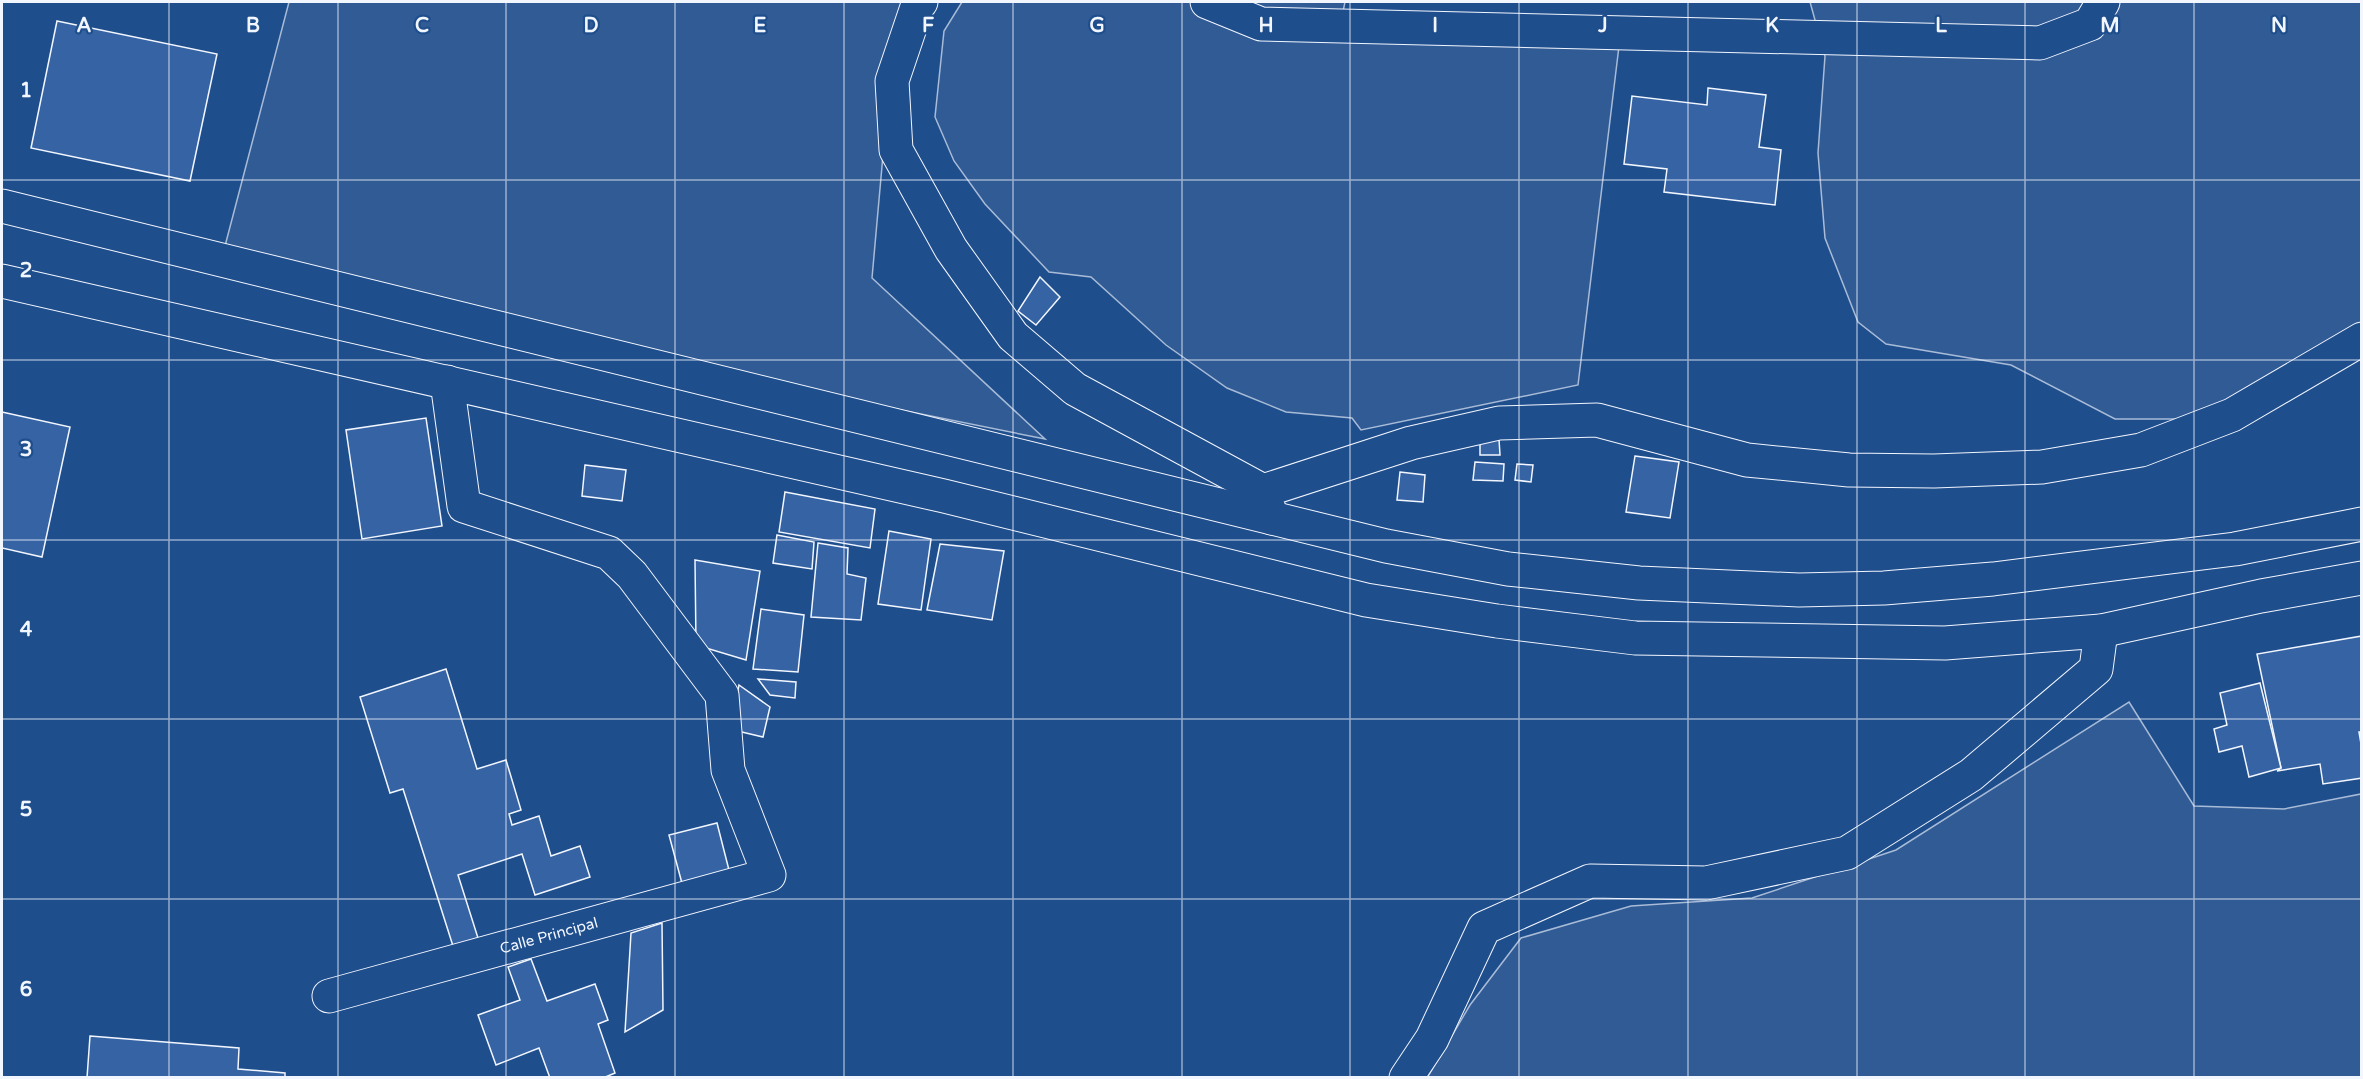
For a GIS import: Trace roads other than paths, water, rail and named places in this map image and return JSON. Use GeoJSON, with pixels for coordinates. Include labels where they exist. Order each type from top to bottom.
{"type":"FeatureCollection","features":[{"type":"Feature","properties":{"kind":"main road"},"geometry":{"type":"LineString","coordinates":[[921,2],[917,7],[892,81],[896,150],[951,249],[1013,336],[1075,389],[1267,504]]}},
{"type":"Feature","properties":{"kind":"main road"},"geometry":{"type":"LineString","coordinates":[[1207,2],[1261,24],[2040,43],[2090,24],[2103,2]]}},
{"type":"Feature","properties":{"kind":"main road"},"geometry":{"type":"LineString","coordinates":[[2,206],[1267,504],[1386,546],[1508,569],[1639,583],[1799,590],[1884,588],[1993,579],[2235,549],[2361,524]]}},
{"type":"Feature","properties":{"kind":"main road"},"geometry":{"type":"LineString","coordinates":[[2,280],[944,496],[1366,600],[1497,621],[1635,638],[1945,643],[2101,631],[2261,596],[2361,578]]}},
{"type":"Feature","properties":{"kind":"main road"},"geometry":{"type":"LineString","coordinates":[[1267,504],[1411,443],[1499,423],[1597,420],[1748,460],[1849,470],[1934,471],[2042,467],[2141,450],[2232,415],[2361,339]]}},
{"type":"Feature","properties":{"kind":"main road","name":"Calle Principal"},"geometry":{"type":"LineString","coordinates":[[329,996],[769,875],[728,771],[722,695],[632,575],[609,553],[464,506],[447,382]]}},
{"type":"Feature","properties":{"kind":"main road"},"geometry":{"type":"LineString","coordinates":[[1406,1077],[1432,1039],[1484,928],[1590,881],[1706,883],[1847,853],[1971,775],[2096,669],[2101,631]]}}]}
